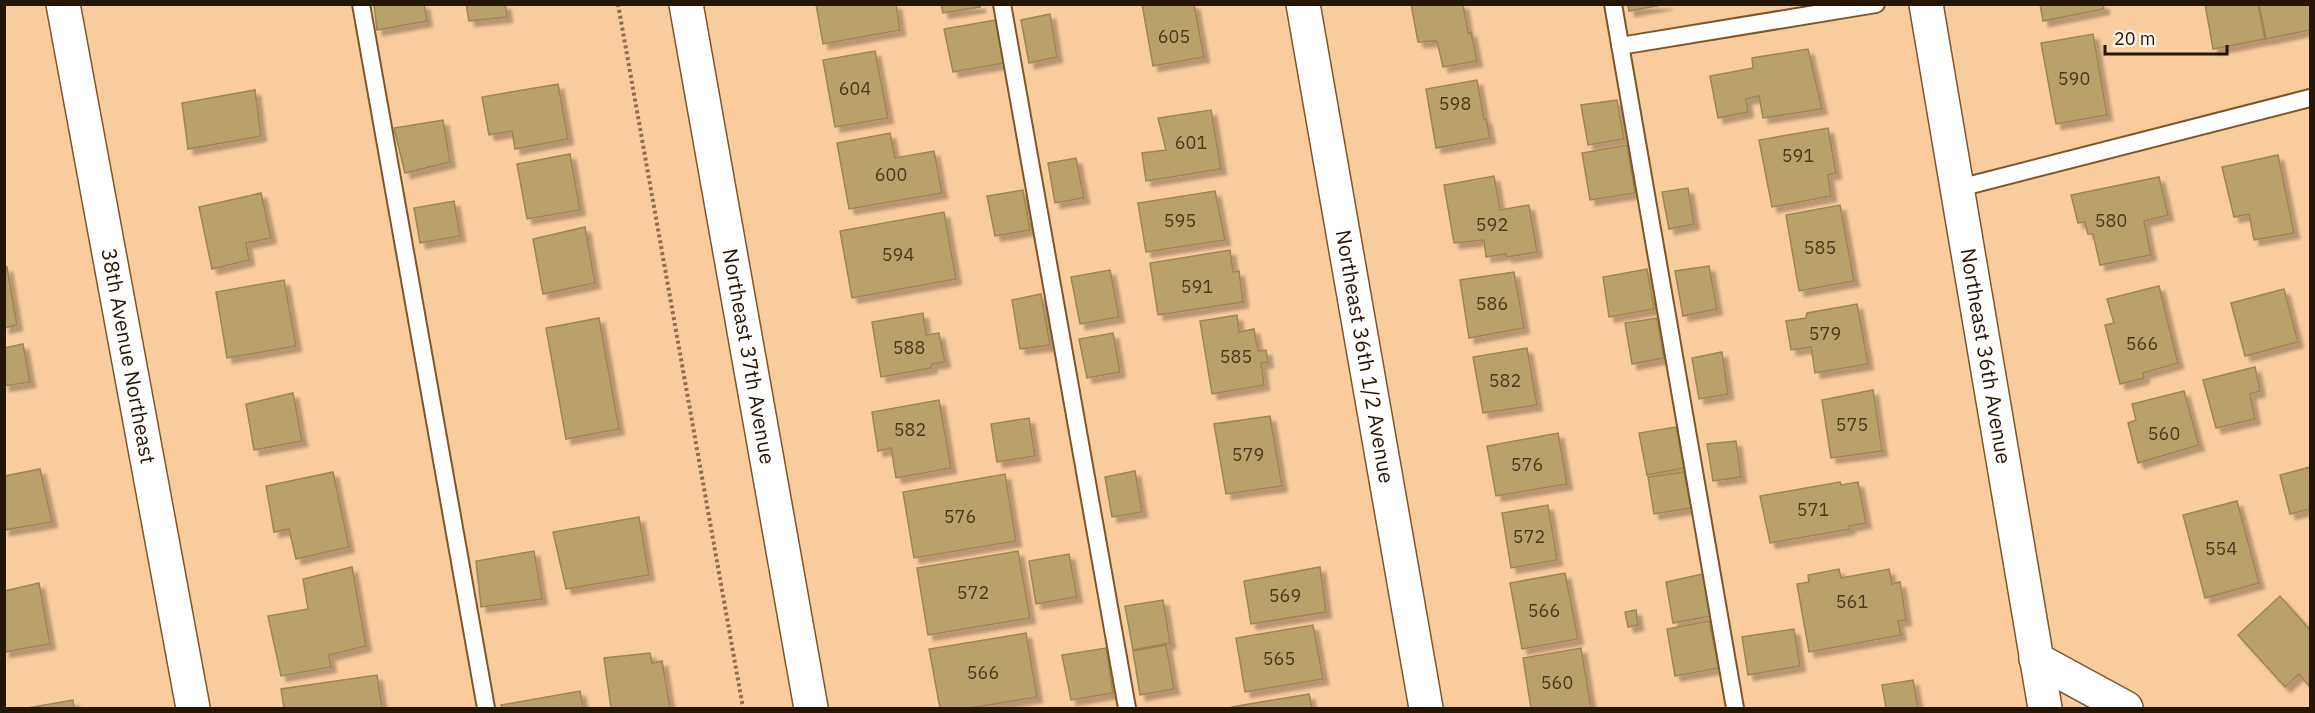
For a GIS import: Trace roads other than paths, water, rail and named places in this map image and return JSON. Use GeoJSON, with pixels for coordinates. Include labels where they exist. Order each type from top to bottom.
{"type":"FeatureCollection","features":[{"type":"Feature","properties":{"kind":"street","name":"38th Avenue Northeast"},"geometry":{"type":"LineString","coordinates":[[63,4],[193,708]]}},
{"type":"Feature","properties":{"kind":"street","name":"Northeast 37th Avenue"},"geometry":{"type":"LineString","coordinates":[[686,4],[811,708]]}},
{"type":"Feature","properties":{"kind":"street","name":"Northeast 36th 1/2 Avenue"},"geometry":{"type":"LineString","coordinates":[[1303,4],[1426,708]]}},
{"type":"Feature","properties":{"kind":"street","name":"Northeast 36th Avenue"},"geometry":{"type":"LineString","coordinates":[[1926,4],[1959,188],[2045,708]]}},
{"type":"Feature","properties":{"kind":"street"},"geometry":{"type":"LineString","coordinates":[[2036,659],[2126,708]]}},
{"type":"Feature","properties":{"kind":"lane"},"geometry":{"type":"LineString","coordinates":[[361,4],[486,708]]}},
{"type":"Feature","properties":{"kind":"lane"},"geometry":{"type":"LineString","coordinates":[[1002,4],[1127,708]]}},
{"type":"Feature","properties":{"kind":"lane"},"geometry":{"type":"LineString","coordinates":[[1613,4],[1735,708]]}},
{"type":"Feature","properties":{"kind":"lane"},"geometry":{"type":"LineString","coordinates":[[1620,46],[1876,4]]}},
{"type":"Feature","properties":{"kind":"lane"},"geometry":{"type":"LineString","coordinates":[[1959,188],[2310,98]]}}]}
